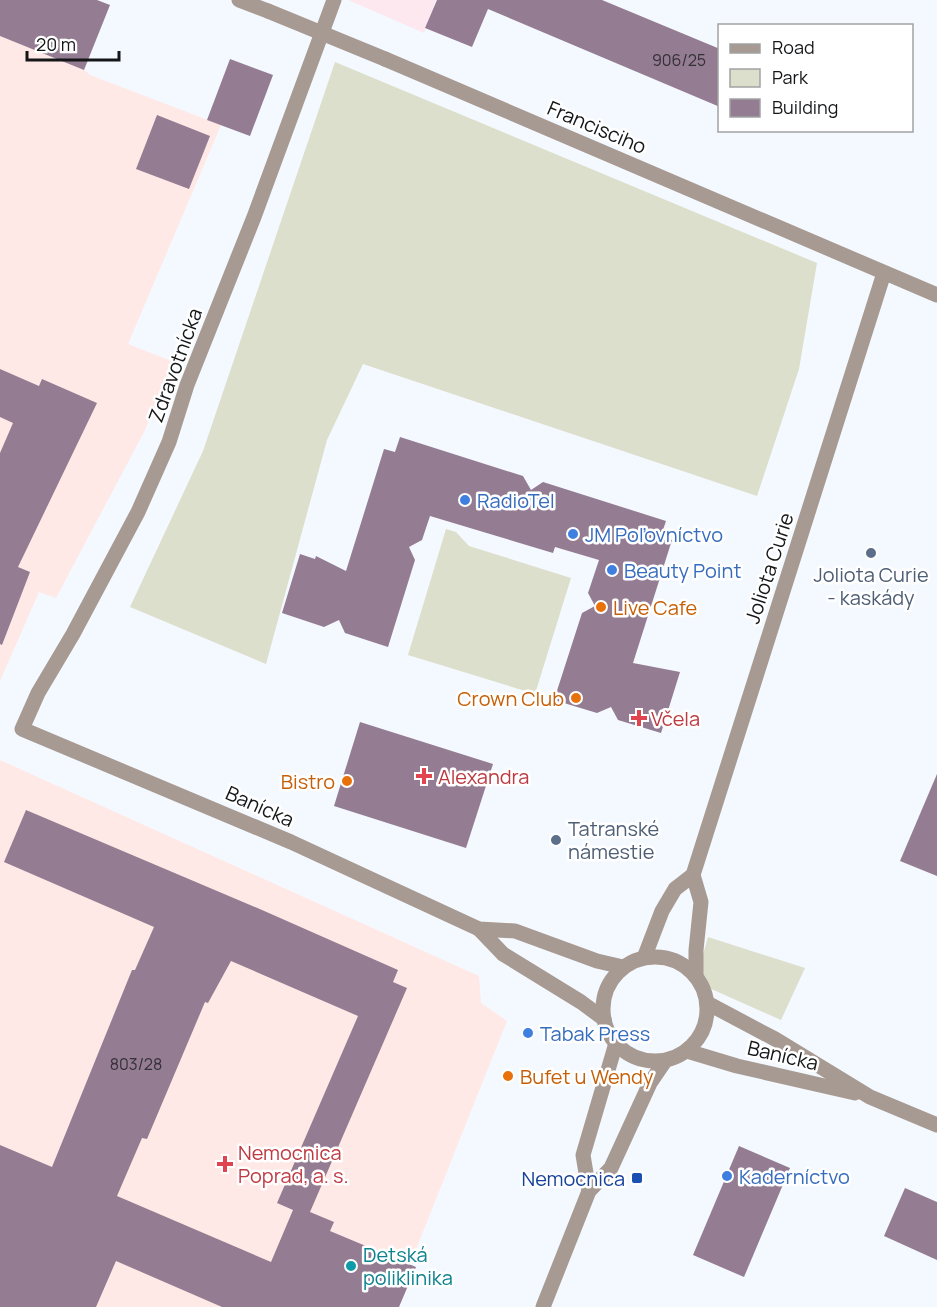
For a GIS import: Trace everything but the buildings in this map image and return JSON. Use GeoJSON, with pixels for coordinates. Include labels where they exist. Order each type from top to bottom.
{"type":"FeatureCollection","features":[{"type":"Feature","properties":{"kind":"street","name":"Francisciho"},"geometry":{"type":"LineString","coordinates":[[239,0],[385,59],[937,295]]}},
{"type":"Feature","properties":{"kind":"street","name":"Zdravotnícka"},"geometry":{"type":"LineString","coordinates":[[22,729],[38,693],[73,634],[138,512],[169,442],[188,385],[254,217],[334,0]]}},
{"type":"Feature","properties":{"kind":"street","name":"Joliota Curie"},"geometry":{"type":"LineString","coordinates":[[644,958],[662,911],[675,889],[693,875],[884,273]]}},
{"type":"Feature","properties":{"kind":"street","name":"Banícka"},"geometry":{"type":"LineString","coordinates":[[22,729],[280,837],[479,929],[503,954],[581,1002],[604,1019]]}},
{"type":"Feature","properties":{"kind":"street"},"geometry":{"type":"LineString","coordinates":[[693,875],[701,902],[696,976]]}},
{"type":"Feature","properties":{"kind":"street","name":"Banícka"},"geometry":{"type":"LineString","coordinates":[[479,929],[515,931],[597,961],[623,968]]}},
{"type":"Feature","properties":{"kind":"street"},"geometry":{"type":"LineString","coordinates":[[658,957],[686,966],[704,989],[707,1003],[707,1018],[703,1032],[696,1042],[687,1051],[665,1061],[638,1058],[626,1052],[608,1031],[604,1019],[603,1004],[606,990],[613,978],[623,968],[644,958],[658,957]]}},
{"type":"Feature","properties":{"kind":"street","name":"Banícka"},"geometry":{"type":"LineString","coordinates":[[707,1003],[775,1039],[870,1097],[937,1125]]}},
{"type":"Feature","properties":{"kind":"street"},"geometry":{"type":"LineString","coordinates":[[589,1191],[583,1155],[616,1043]]}},
{"type":"Feature","properties":{"kind":"street","name":"Banícka"},"geometry":{"type":"LineString","coordinates":[[687,1051],[736,1066],[870,1097]]}},
{"type":"Feature","properties":{"kind":"street"},"geometry":{"type":"LineString","coordinates":[[543,1307],[589,1191],[611,1168],[650,1083],[665,1061]]}},
{"type":"Feature","properties":{"kind":"shaded area"},"geometry":{"type":"Polygon","coordinates":[[[348,0],[436,0],[424,33],[348,0]]]}},
{"type":"Feature","properties":{"kind":"shaded area"},"geometry":{"type":"Polygon","coordinates":[[[0,36],[84,70],[90,75],[221,125],[128,344],[174,362],[144,432],[56,598],[39,592],[0,681],[0,36]]]}},
{"type":"Feature","properties":{"kind":"shaded area","name":"Nemocnica Poprad, a. s."},"geometry":{"type":"Polygon","coordinates":[[[0,760],[479,976],[481,1003],[507,1021],[393,1307],[0,1307],[0,760]]]}},
{"type":"Feature","properties":{"kind":"green space"},"geometry":{"type":"Polygon","coordinates":[[[335,62],[817,263],[799,369],[757,496],[363,364],[327,440],[266,664],[130,607],[203,451],[335,62]]]}},
{"type":"Feature","properties":{"kind":"green space"},"geometry":{"type":"Polygon","coordinates":[[[446,529],[456,532],[469,546],[571,578],[535,694],[408,655],[446,529]]]}},
{"type":"Feature","properties":{"kind":"green space"},"geometry":{"type":"Polygon","coordinates":[[[708,937],[805,968],[781,1020],[709,988],[699,968],[708,937]]]}},
{"type":"Feature","properties":{"kind":"place","name":"RadioTel"},"geometry":{"type":"Point","coordinates":[465,500]}},
{"type":"Feature","properties":{"kind":"place","name":"JM Poľovníctvo"},"geometry":{"type":"Point","coordinates":[573,534]}},
{"type":"Feature","properties":{"kind":"place","name":"Joliota Curie - kaskády"},"geometry":{"type":"Point","coordinates":[871,553]}},
{"type":"Feature","properties":{"kind":"place","name":"Beauty Point"},"geometry":{"type":"Point","coordinates":[612,570]}},
{"type":"Feature","properties":{"kind":"place","name":"Live Cafe"},"geometry":{"type":"Point","coordinates":[601,607]}},
{"type":"Feature","properties":{"kind":"place","name":"Crown Club"},"geometry":{"type":"Point","coordinates":[576,698]}},
{"type":"Feature","properties":{"kind":"place","name":"Včela"},"geometry":{"type":"Point","coordinates":[639,718]}},
{"type":"Feature","properties":{"kind":"place","name":"Alexandra"},"geometry":{"type":"Point","coordinates":[424,776]}},
{"type":"Feature","properties":{"kind":"place","name":"Bistro"},"geometry":{"type":"Point","coordinates":[347,781]}},
{"type":"Feature","properties":{"kind":"place","name":"Tatranské námestie"},"geometry":{"type":"Point","coordinates":[556,840]}},
{"type":"Feature","properties":{"kind":"place","name":"Tabak Press"},"geometry":{"type":"Point","coordinates":[528,1033]}},
{"type":"Feature","properties":{"kind":"place","name":"Bufet u Wendy"},"geometry":{"type":"Point","coordinates":[508,1076]}},
{"type":"Feature","properties":{"kind":"place","name":"Nemocnica Poprad, a. s."},"geometry":{"type":"Point","coordinates":[225,1164]}},
{"type":"Feature","properties":{"kind":"place","name":"Kaderníctvo"},"geometry":{"type":"Point","coordinates":[727,1176]}},
{"type":"Feature","properties":{"kind":"place","name":"Nemocnica"},"geometry":{"type":"Point","coordinates":[637,1178]}},
{"type":"Feature","properties":{"kind":"place","name":"Detská poliklinika"},"geometry":{"type":"Point","coordinates":[351,1266]}}]}
